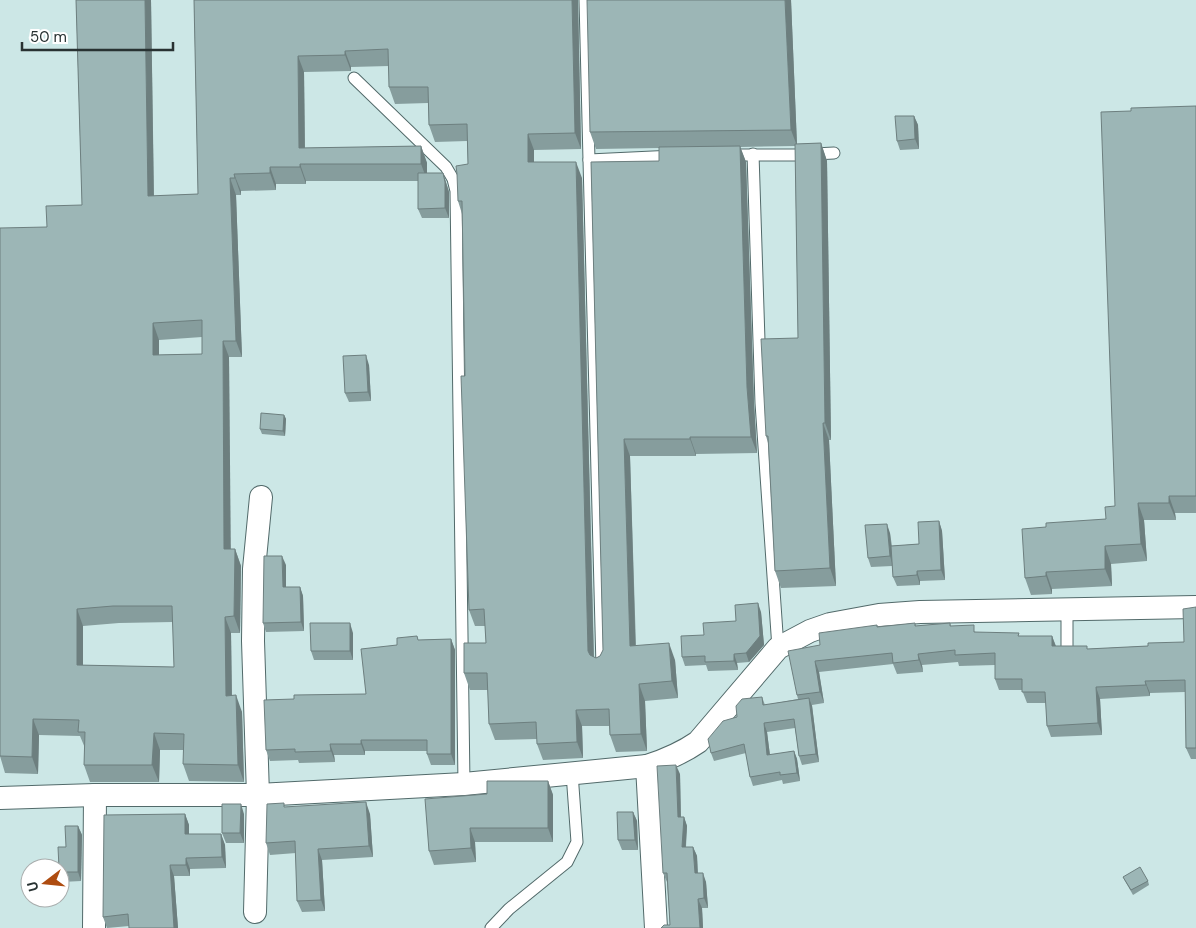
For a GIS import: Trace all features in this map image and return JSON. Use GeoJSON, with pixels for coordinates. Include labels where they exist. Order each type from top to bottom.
{"type":"FeatureCollection","features":[{"type":"Feature","properties":{"kind":"street"},"geometry":{"type":"LineString","coordinates":[[255,912],[258,796],[254,578],[262,497]]}},
{"type":"Feature","properties":{"kind":"street"},"geometry":{"type":"LineString","coordinates":[[0,798],[95,795],[258,796],[464,784],[647,766],[667,760],[698,742],[778,648],[810,631],[830,624],[879,615],[920,612],[1196,607]]}},
{"type":"Feature","properties":{"kind":"street"},"geometry":{"type":"LineString","coordinates":[[647,766],[656,928]]}},
{"type":"Feature","properties":{"kind":"street"},"geometry":{"type":"LineString","coordinates":[[94,928],[95,795]]}},
{"type":"Feature","properties":{"kind":"lane"},"geometry":{"type":"LineString","coordinates":[[585,0],[602,667]]}},
{"type":"Feature","properties":{"kind":"lane"},"geometry":{"type":"LineString","coordinates":[[354,78],[446,167],[453,179],[456,191],[464,784]]}},
{"type":"Feature","properties":{"kind":"lane"},"geometry":{"type":"LineString","coordinates":[[714,155],[834,153]]}},
{"type":"Feature","properties":{"kind":"lane"},"geometry":{"type":"LineString","coordinates":[[753,154],[761,402],[778,648]]}},
{"type":"Feature","properties":{"kind":"lane"},"geometry":{"type":"LineString","coordinates":[[588,160],[684,156]]}},
{"type":"Feature","properties":{"kind":"lane"},"geometry":{"type":"LineString","coordinates":[[1067,609],[1067,646]]}},
{"type":"Feature","properties":{"kind":"lane"},"geometry":{"type":"LineString","coordinates":[[491,928],[509,909],[567,862],[577,842],[572,773]]}},
{"type":"Feature","properties":{"kind":"building"},"geometry":{"type":"Polygon","coordinates":[[[76,0],[145,0],[148,196],[198,194],[194,0],[572,0],[575,133],[528,134],[528,162],[576,162],[588,651],[590,655],[596,658],[600,656],[603,650],[591,162],[659,161],[659,147],[740,146],[747,387],[751,437],[624,439],[630,646],[669,643],[672,681],[639,684],[641,734],[610,735],[609,709],[576,710],[577,742],[537,744],[536,722],[489,724],[487,673],[464,673],[464,643],[486,643],[484,609],[469,610],[461,376],[465,376],[462,201],[458,201],[456,166],[468,164],[467,124],[429,125],[428,87],[389,87],[388,49],[345,51],[345,55],[298,56],[299,148],[421,146],[421,164],[300,164],[300,167],[270,167],[270,173],[234,174],[235,178],[230,178],[236,341],[223,341],[224,549],[235,549],[234,616],[225,617],[226,696],[236,695],[238,765],[183,764],[184,734],[154,733],[152,765],[84,765],[85,732],[78,732],[79,720],[33,719],[32,757],[0,756],[0,228],[47,227],[46,206],[82,205],[76,0]],[[202,320],[153,323],[153,355],[202,354],[202,320]],[[113,606],[77,609],[77,665],[174,667],[172,606],[113,606]]]}},
{"type":"Feature","properties":{"kind":"building"},"geometry":{"type":"Polygon","coordinates":[[[587,0],[785,0],[791,130],[590,132],[587,0]]]}},
{"type":"Feature","properties":{"kind":"building"},"geometry":{"type":"Polygon","coordinates":[[[1196,106],[1196,496],[1169,496],[1169,503],[1138,503],[1141,544],[1105,546],[1105,569],[1046,572],[1046,576],[1025,578],[1022,529],[1046,527],[1046,523],[1106,519],[1105,507],[1115,506],[1101,112],[1131,111],[1131,108],[1196,106]]]}},
{"type":"Feature","properties":{"kind":"building"},"geometry":{"type":"Polygon","coordinates":[[[895,116],[914,116],[915,139],[897,141],[895,116]]]}},
{"type":"Feature","properties":{"kind":"building"},"geometry":{"type":"Polygon","coordinates":[[[821,143],[825,423],[823,423],[830,568],[775,571],[761,339],[798,338],[795,144],[821,143]]]}},
{"type":"Feature","properties":{"kind":"building"},"geometry":{"type":"Polygon","coordinates":[[[418,173],[443,173],[445,208],[418,209],[418,173]]]}},
{"type":"Feature","properties":{"kind":"building"},"geometry":{"type":"Polygon","coordinates":[[[366,355],[368,392],[345,393],[343,356],[366,355]]]}},
{"type":"Feature","properties":{"kind":"building"},"geometry":{"type":"Polygon","coordinates":[[[261,413],[284,415],[283,431],[260,429],[261,413]]]}},
{"type":"Feature","properties":{"kind":"building"},"geometry":{"type":"Polygon","coordinates":[[[939,521],[941,570],[917,571],[917,575],[893,577],[891,546],[919,544],[918,522],[939,521]]]}},
{"type":"Feature","properties":{"kind":"building"},"geometry":{"type":"Polygon","coordinates":[[[887,524],[890,556],[868,558],[865,525],[887,524]]]}},
{"type":"Feature","properties":{"kind":"building"},"geometry":{"type":"Polygon","coordinates":[[[264,556],[282,556],[283,587],[300,587],[301,622],[263,623],[264,556]]]}},
{"type":"Feature","properties":{"kind":"building"},"geometry":{"type":"Polygon","coordinates":[[[758,603],[760,636],[746,653],[734,654],[734,661],[705,662],[705,656],[682,657],[681,636],[704,635],[703,623],[736,621],[735,605],[758,603]]]}},
{"type":"Feature","properties":{"kind":"building"},"geometry":{"type":"Polygon","coordinates":[[[1196,607],[1196,748],[1186,748],[1185,680],[1145,681],[1146,685],[1096,687],[1098,723],[1047,726],[1045,692],[1022,692],[1022,679],[995,679],[995,653],[955,655],[955,650],[918,654],[919,660],[893,663],[892,653],[815,661],[820,692],[797,695],[788,651],[820,645],[819,633],[877,625],[877,627],[915,623],[915,626],[950,623],[950,626],[974,625],[974,632],[1019,633],[1018,636],[1052,636],[1052,646],[1087,646],[1087,649],[1148,646],[1148,643],[1184,642],[1183,609],[1196,607]]]}},
{"type":"Feature","properties":{"kind":"building"},"geometry":{"type":"Polygon","coordinates":[[[310,623],[350,623],[350,651],[311,651],[310,623]]]}},
{"type":"Feature","properties":{"kind":"building"},"geometry":{"type":"Polygon","coordinates":[[[417,636],[418,640],[451,639],[451,754],[427,754],[427,740],[361,740],[361,744],[330,744],[331,751],[295,752],[295,749],[266,750],[264,700],[294,699],[294,695],[366,694],[361,649],[397,645],[397,638],[417,636]]]}},
{"type":"Feature","properties":{"kind":"building"},"geometry":{"type":"Polygon","coordinates":[[[762,697],[763,705],[809,698],[816,754],[799,756],[794,719],[764,723],[767,755],[794,751],[797,773],[780,775],[780,772],[750,777],[744,744],[711,753],[708,739],[723,721],[737,717],[736,706],[742,699],[762,697]]]}},
{"type":"Feature","properties":{"kind":"building"},"geometry":{"type":"Polygon","coordinates":[[[676,765],[678,817],[684,817],[682,847],[693,847],[695,873],[703,873],[704,898],[698,899],[700,928],[661,928],[664,925],[670,925],[667,873],[663,873],[657,766],[676,765]]]}},
{"type":"Feature","properties":{"kind":"building"},"geometry":{"type":"Polygon","coordinates":[[[487,781],[548,781],[548,828],[470,828],[471,848],[429,851],[425,799],[487,794],[487,781]]]}},
{"type":"Feature","properties":{"kind":"building"},"geometry":{"type":"Polygon","coordinates":[[[366,802],[369,846],[318,849],[321,900],[297,901],[295,841],[266,843],[267,804],[284,803],[284,807],[366,802]]]}},
{"type":"Feature","properties":{"kind":"building"},"geometry":{"type":"Polygon","coordinates":[[[222,804],[241,804],[240,833],[222,833],[222,804]]]}},
{"type":"Feature","properties":{"kind":"building"},"geometry":{"type":"Polygon","coordinates":[[[617,812],[633,812],[635,840],[618,840],[617,812]]]}},
{"type":"Feature","properties":{"kind":"building"},"geometry":{"type":"Polygon","coordinates":[[[185,814],[185,834],[221,834],[222,857],[186,858],[186,865],[170,865],[174,928],[129,928],[128,914],[103,917],[104,815],[185,814]]]}},
{"type":"Feature","properties":{"kind":"building"},"geometry":{"type":"Polygon","coordinates":[[[65,826],[78,826],[78,872],[70,872],[70,858],[59,858],[58,847],[66,847],[65,826]]]}},
{"type":"Feature","properties":{"kind":"building"},"geometry":{"type":"Polygon","coordinates":[[[1140,867],[1148,881],[1131,890],[1123,877],[1140,867]]]}}]}
